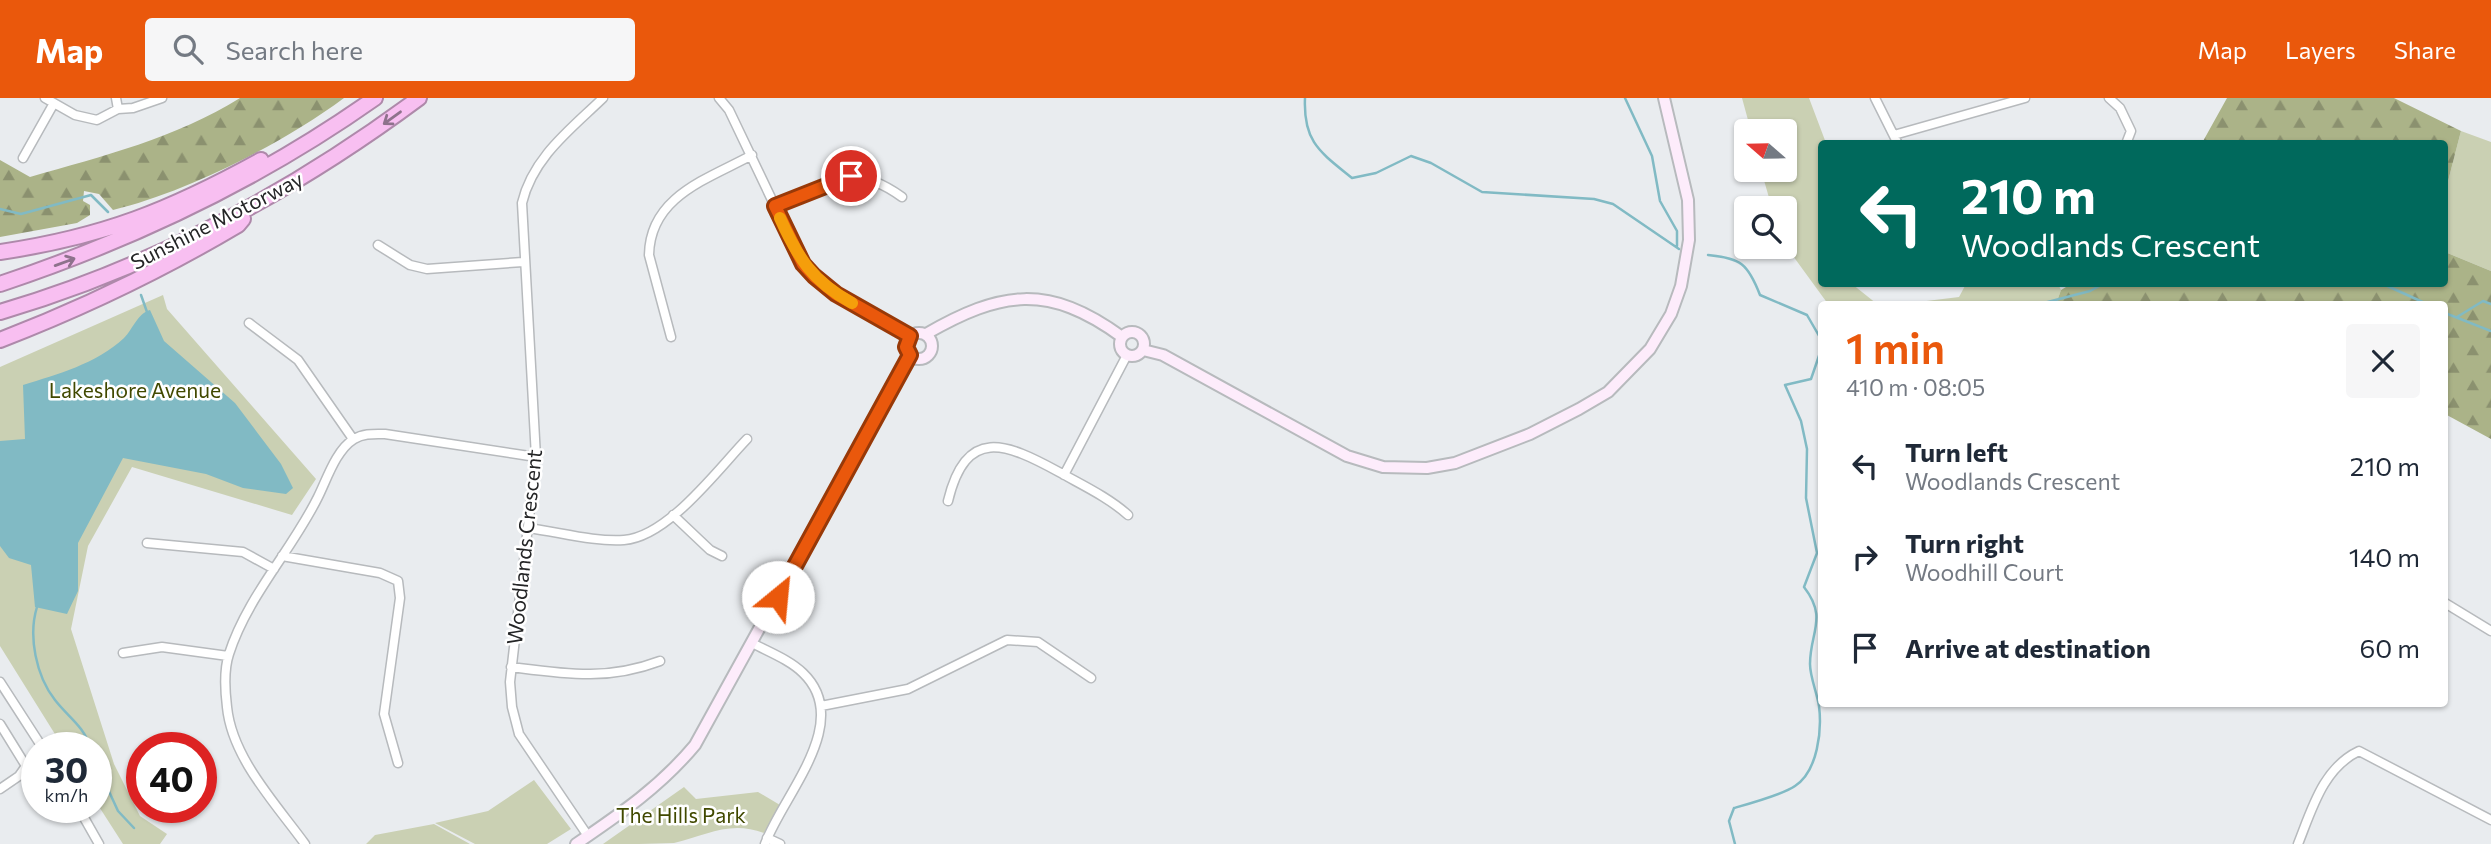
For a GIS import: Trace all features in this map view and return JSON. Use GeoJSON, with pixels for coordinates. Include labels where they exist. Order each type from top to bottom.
{"type":"FeatureCollection","features":[{"type":"Feature","properties":{"kind":"highway","name":"Sunshine Motorway"},"geometry":{"type":"LineString","coordinates":[[0,284],[141,232],[231,188],[375,98]]}},
{"type":"Feature","properties":{"kind":"highway","name":"Sunshine Motorway"},"geometry":{"type":"LineString","coordinates":[[0,312],[126,268],[249,209],[302,178],[419,98]]}},
{"type":"Feature","properties":{"kind":"highway"},"geometry":{"type":"LineString","coordinates":[[0,252],[68,240],[130,223],[189,200],[318,127],[340,122]]}},
{"type":"Feature","properties":{"kind":"highway"},"geometry":{"type":"LineString","coordinates":[[0,340],[86,305],[183,257],[239,225],[249,209]]}},
{"type":"Feature","properties":{"kind":"street"},"geometry":{"type":"LineString","coordinates":[[116,98],[118,109]]}},
{"type":"Feature","properties":{"kind":"street"},"geometry":{"type":"LineString","coordinates":[[23,158],[50,100],[75,115],[97,120],[118,109],[162,98]]}},
{"type":"Feature","properties":{"kind":"street","name":"Woodlands Crescent"},"geometry":{"type":"LineString","coordinates":[[588,836],[519,734],[512,707],[511,667],[536,457],[523,262],[522,203],[530,179],[552,146],[603,98]]}},
{"type":"Feature","properties":{"kind":"street"},"geometry":{"type":"LineString","coordinates":[[719,98],[729,110],[752,155],[803,264],[836,294],[910,336]]}},
{"type":"Feature","properties":{"kind":"street"},"geometry":{"type":"LineString","coordinates":[[1143,349],[1163,355],[1347,456],[1373,464],[1427,468],[1454,463],[1530,434],[1608,392],[1650,349],[1671,314],[1684,277],[1690,226],[1685,182],[1664,98]]}},
{"type":"Feature","properties":{"kind":"street"},"geometry":{"type":"LineString","coordinates":[[1875,98],[1896,139],[2025,98]]}},
{"type":"Feature","properties":{"kind":"street"},"geometry":{"type":"LineString","coordinates":[[2109,98],[2120,108],[2131,131],[2128,140]]}},
{"type":"Feature","properties":{"kind":"street"},"geometry":{"type":"LineString","coordinates":[[671,337],[649,255],[650,241],[658,217],[678,195],[752,155]]}},
{"type":"Feature","properties":{"kind":"street"},"geometry":{"type":"LineString","coordinates":[[775,206],[851,176],[888,187],[902,197]]}},
{"type":"Feature","properties":{"kind":"street"},"geometry":{"type":"LineString","coordinates":[[378,245],[410,265],[427,269],[523,262]]}},
{"type":"Feature","properties":{"kind":"street"},"geometry":{"type":"LineString","coordinates":[[926,334],[932,343],[929,353],[920,359],[910,355],[906,347],[910,336],[916,333],[926,334],[966,311],[1019,299],[1064,305],[1105,324],[1122,337]]}},
{"type":"Feature","properties":{"kind":"street"},"geometry":{"type":"LineString","coordinates":[[250,323],[298,360],[352,439]]}},
{"type":"Feature","properties":{"kind":"street"},"geometry":{"type":"LineString","coordinates":[[1131,331],[1139,333],[1144,342],[1143,349],[1134,356],[1127,355],[1121,349],[1122,337],[1131,331]]}},
{"type":"Feature","properties":{"kind":"street"},"geometry":{"type":"LineString","coordinates":[[576,844],[636,804],[681,762],[707,725],[910,355]]}},
{"type":"Feature","properties":{"kind":"street"},"geometry":{"type":"LineString","coordinates":[[1064,475],[1127,355]]}},
{"type":"Feature","properties":{"kind":"street"},"geometry":{"type":"LineString","coordinates":[[305,844],[244,758],[234,736],[227,709],[228,656],[274,569],[310,514],[339,455],[352,439],[367,433],[385,433],[536,457]]}},
{"type":"Feature","properties":{"kind":"street"},"geometry":{"type":"LineString","coordinates":[[528,528],[624,540],[645,536],[673,515],[747,439]]}},
{"type":"Feature","properties":{"kind":"street"},"geometry":{"type":"LineString","coordinates":[[948,502],[958,471],[977,452],[991,448],[1017,449],[1115,504],[1128,515]]}},
{"type":"Feature","properties":{"kind":"street"},"geometry":{"type":"LineString","coordinates":[[673,515],[710,550],[722,556]]}},
{"type":"Feature","properties":{"kind":"street"},"geometry":{"type":"LineString","coordinates":[[147,543],[243,552],[274,569]]}},
{"type":"Feature","properties":{"kind":"street"},"geometry":{"type":"LineString","coordinates":[[282,556],[380,573],[398,581],[400,598],[384,713],[398,764]]}},
{"type":"Feature","properties":{"kind":"street"},"geometry":{"type":"LineString","coordinates":[[2448,605],[2491,631]]}},
{"type":"Feature","properties":{"kind":"street"},"geometry":{"type":"LineString","coordinates":[[821,706],[908,689],[1007,640],[1038,642],[1091,678]]}},
{"type":"Feature","properties":{"kind":"street"},"geometry":{"type":"LineString","coordinates":[[752,643],[803,673],[815,689],[821,706],[818,739],[766,841],[780,844]]}},
{"type":"Feature","properties":{"kind":"street"},"geometry":{"type":"LineString","coordinates":[[123,653],[162,647],[228,656]]}},
{"type":"Feature","properties":{"kind":"street"},"geometry":{"type":"LineString","coordinates":[[511,667],[591,677],[638,669],[660,661]]}},
{"type":"Feature","properties":{"kind":"street"},"geometry":{"type":"LineString","coordinates":[[0,682],[32,732]]}},
{"type":"Feature","properties":{"kind":"street"},"geometry":{"type":"LineString","coordinates":[[1,704],[10,698]]}},
{"type":"Feature","properties":{"kind":"street"},"geometry":{"type":"LineString","coordinates":[[0,724],[26,766],[19,776],[0,789]]}},
{"type":"Feature","properties":{"kind":"street"},"geometry":{"type":"LineString","coordinates":[[2298,844],[2324,782],[2346,757],[2359,751],[2491,820]]}},
{"type":"Feature","properties":{"kind":"street"},"geometry":{"type":"LineString","coordinates":[[87,823],[99,844]]}},
{"type":"Feature","properties":{"kind":"green space"},"geometry":{"type":"Polygon","coordinates":[[[240,98],[344,98],[263,149],[202,179],[113,210],[99,194],[84,191],[83,201],[90,205],[90,215],[77,223],[0,237],[0,160],[30,177],[165,135],[240,98]]]}},
{"type":"Feature","properties":{"kind":"green space"},"geometry":{"type":"Polygon","coordinates":[[[1742,98],[1809,98],[1825,140],[1818,140],[1818,287],[1856,287],[1873,301],[1826,301],[1795,259],[1797,196],[1769,196],[1764,182],[1797,182],[1797,119],[1748,119],[1742,98]]]}},
{"type":"Feature","properties":{"kind":"green space"},"geometry":{"type":"Polygon","coordinates":[[[2227,98],[2394,98],[2461,131],[2448,181],[2448,140],[2204,140],[2227,98]]]}},
{"type":"Feature","properties":{"kind":"green space"},"geometry":{"type":"Polygon","coordinates":[[[2461,131],[2491,142],[2491,271],[2448,253],[2448,181],[2461,131]]]}},
{"type":"Feature","properties":{"kind":"green space"},"geometry":{"type":"Polygon","coordinates":[[[2448,253],[2491,271],[2491,439],[2448,416],[2448,301],[2057,301],[2061,290],[2066,287],[2448,287],[2448,253]]]}},
{"type":"Feature","properties":{"kind":"green space"},"geometry":{"type":"Polygon","coordinates":[[[1964,287],[2060,287],[2061,290],[2057,301],[1926,301],[1959,297],[1964,287]]]}},
{"type":"Feature","properties":{"kind":"green space","name":"Lakeshore Avenue"},"geometry":{"type":"Polygon","coordinates":[[[163,295],[167,309],[316,479],[292,515],[132,467],[88,546],[71,629],[104,732],[54,732],[0,646],[0,367],[163,295]]]}},
{"type":"Feature","properties":{"kind":"green space","name":"Lakeshore Avenue"},"geometry":{"type":"Polygon","coordinates":[[[112,758],[126,788],[126,823],[150,823],[167,834],[160,844],[123,844],[110,823],[112,823],[112,758]]]}},
{"type":"Feature","properties":{"kind":"green space"},"geometry":{"type":"Polygon","coordinates":[[[534,780],[571,829],[547,844],[475,844],[435,823],[488,811],[534,780]]]}},
{"type":"Feature","properties":{"kind":"green space","name":"The Hills Park"},"geometry":{"type":"Polygon","coordinates":[[[684,787],[696,799],[758,792],[780,805],[764,833],[752,829],[729,828],[674,843],[603,844],[684,787]]]}},
{"type":"Feature","properties":{"kind":"green space"},"geometry":{"type":"Polygon","coordinates":[[[434,824],[470,844],[366,844],[375,835],[434,824]]]}},
{"type":"Feature","properties":{"kind":"water"},"geometry":{"type":"Polygon","coordinates":[[[150,310],[164,341],[235,403],[281,464],[293,488],[286,494],[243,488],[206,474],[123,458],[78,543],[78,591],[67,614],[35,607],[31,565],[9,558],[0,546],[0,441],[25,439],[23,385],[76,367],[101,355],[124,338],[138,318],[150,310]]]}},
{"type":"Feature","properties":{"kind":"waterway"},"geometry":{"type":"LineString","coordinates":[[1305,98],[1307,125],[1316,145],[1352,178],[1376,173],[1411,156],[1431,163],[1482,192],[1594,199],[1613,204],[1679,249]]}},
{"type":"Feature","properties":{"kind":"waterway"},"geometry":{"type":"LineString","coordinates":[[1625,98],[1652,156],[1660,201],[1677,231],[1677,246]]}},
{"type":"Feature","properties":{"kind":"waterway"},"geometry":{"type":"LineString","coordinates":[[0,209],[21,214],[91,195],[108,212]]}},
{"type":"Feature","properties":{"kind":"waterway"},"geometry":{"type":"LineString","coordinates":[[1708,255],[1728,258],[1742,264],[1760,295],[1807,315],[1818,334]]}},
{"type":"Feature","properties":{"kind":"waterway"},"geometry":{"type":"LineString","coordinates":[[2052,301],[2097,287]]}},
{"type":"Feature","properties":{"kind":"waterway"},"geometry":{"type":"LineString","coordinates":[[2390,287],[2420,301]]}},
{"type":"Feature","properties":{"kind":"waterway"},"geometry":{"type":"LineString","coordinates":[[141,295],[147,312]]}},
{"type":"Feature","properties":{"kind":"waterway"},"geometry":{"type":"LineString","coordinates":[[2457,317],[2483,301],[2491,304]]}},
{"type":"Feature","properties":{"kind":"waterway"},"geometry":{"type":"LineString","coordinates":[[2448,314],[2491,331]]}},
{"type":"Feature","properties":{"kind":"waterway"},"geometry":{"type":"LineString","coordinates":[[1818,359],[1811,379],[1785,385],[1801,421],[1807,449],[1806,498],[1817,553],[1804,587],[1815,608],[1816,625],[1810,664],[1818,702]]}},
{"type":"Feature","properties":{"kind":"waterway"},"geometry":{"type":"LineString","coordinates":[[37,607],[34,643],[43,679],[55,700],[83,732]]}},
{"type":"Feature","properties":{"kind":"waterway"},"geometry":{"type":"LineString","coordinates":[[1735,844],[1729,821],[1734,808],[1790,789],[1809,771],[1819,738],[1819,707]]}},
{"type":"Feature","properties":{"kind":"waterway"},"geometry":{"type":"LineString","coordinates":[[112,798],[118,811],[134,828]]}},
{"type":"Feature","properties":{"kind":"slow traffic"},"geometry":{"type":"LineString","coordinates":[[780,218],[803,264],[825,286],[852,303]]}},
{"type":"Feature","properties":{"kind":"route"},"geometry":{"type":"LineString","coordinates":[[778,597],[910,355],[906,350],[906,341],[910,336],[836,294],[803,264],[775,206],[841,177],[851,176]]}}]}
